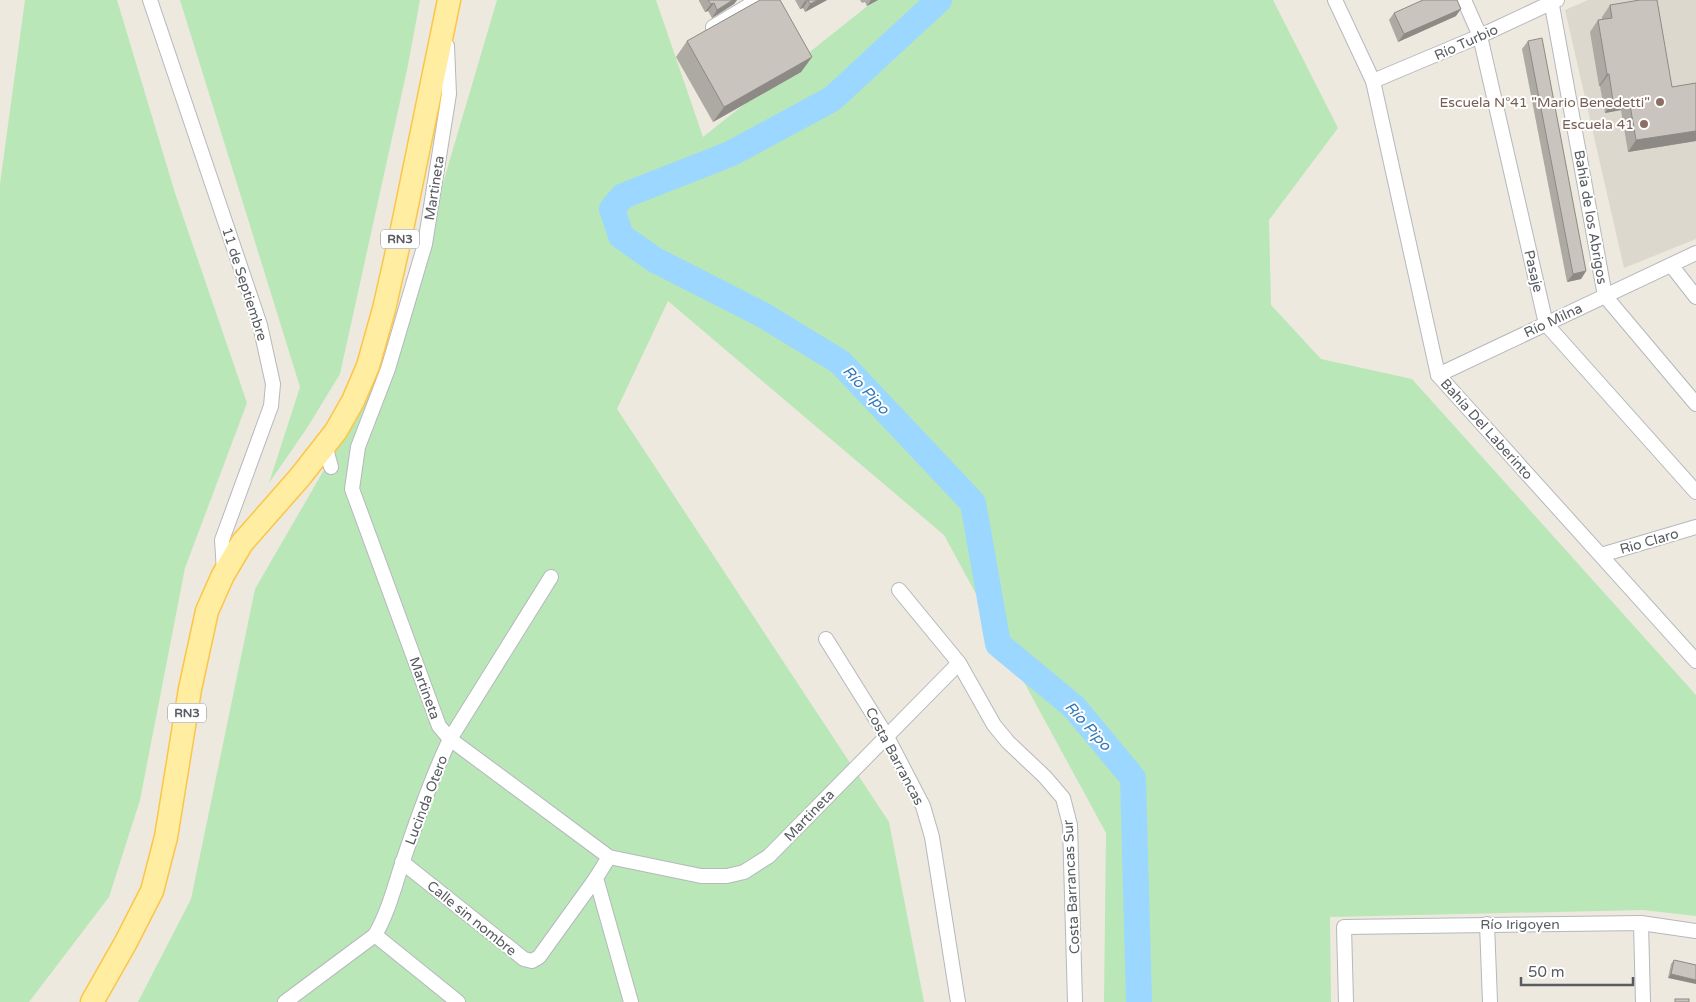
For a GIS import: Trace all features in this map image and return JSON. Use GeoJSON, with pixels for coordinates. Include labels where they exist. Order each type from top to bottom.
{"type":"FeatureCollection","features":[{"type":"Feature","properties":{"kind":"main road","name":"RN3"},"geometry":{"type":"LineString","coordinates":[[92,1002],[152,891],[166,837],[190,689],[207,611],[224,571],[242,543],[300,478],[328,456],[336,431],[353,401],[368,366],[384,309],[401,234],[447,10]]}},
{"type":"Feature","properties":{"kind":"street","name":"11 de Septiembre"},"geometry":{"type":"LineString","coordinates":[[150,0],[260,325],[274,384],[271,406],[222,540],[224,571]]}},
{"type":"Feature","properties":{"kind":"street"},"geometry":{"type":"LineString","coordinates":[[713,27],[758,0]]}},
{"type":"Feature","properties":{"kind":"street","name":"Bahía Del Laberinto"},"geometry":{"type":"LineString","coordinates":[[1335,0],[1373,81],[1438,375],[1696,662]]}},
{"type":"Feature","properties":{"kind":"street","name":"Pasaje"},"geometry":{"type":"LineString","coordinates":[[1464,0],[1480,36],[1546,324],[1696,492]]}},
{"type":"Feature","properties":{"kind":"street","name":"Río Turbio"},"geometry":{"type":"LineString","coordinates":[[1373,81],[1480,36],[1553,1]]}},
{"type":"Feature","properties":{"kind":"street","name":"Bahía de los Abrigos"},"geometry":{"type":"LineString","coordinates":[[1553,1],[1605,296],[1696,404]]}},
{"type":"Feature","properties":{"kind":"street","name":"Martineta"},"geometry":{"type":"LineString","coordinates":[[447,10],[449,94],[425,244],[388,369],[358,446],[352,488],[439,726],[450,739],[609,857],[701,876],[727,876],[744,872],[769,856],[886,735],[959,663]]}},
{"type":"Feature","properties":{"kind":"street","name":"Río Milna"},"geometry":{"type":"LineString","coordinates":[[1438,375],[1696,253]]}},
{"type":"Feature","properties":{"kind":"street"},"geometry":{"type":"LineString","coordinates":[[1671,265],[1696,297]]}},
{"type":"Feature","properties":{"kind":"street","name":"Rio Claro"},"geometry":{"type":"LineString","coordinates":[[1601,555],[1696,527]]}},
{"type":"Feature","properties":{"kind":"street","name":"Lucinda Otero"},"geometry":{"type":"LineString","coordinates":[[285,1002],[375,935],[383,921],[402,862],[450,739],[551,577]]}},
{"type":"Feature","properties":{"kind":"street","name":"Costa Barrancas Sur"},"geometry":{"type":"LineString","coordinates":[[899,590],[959,663],[994,725],[1008,742],[1063,798],[1070,825],[1072,843],[1075,1002]]}},
{"type":"Feature","properties":{"kind":"street","name":"Costa Barrancas"},"geometry":{"type":"LineString","coordinates":[[826,639],[886,735],[923,806],[932,837],[958,1002]]}},
{"type":"Feature","properties":{"kind":"street"},"geometry":{"type":"LineString","coordinates":[[609,857],[596,878],[631,1002]]}},
{"type":"Feature","properties":{"kind":"street","name":"Calle sin nombre"},"geometry":{"type":"LineString","coordinates":[[402,862],[524,960],[532,961],[539,956],[596,878]]}},
{"type":"Feature","properties":{"kind":"street"},"geometry":{"type":"LineString","coordinates":[[1641,923],[1643,1002]]}},
{"type":"Feature","properties":{"kind":"street","name":"Río Irigoyen"},"geometry":{"type":"LineString","coordinates":[[1346,1002],[1344,927],[1641,923],[1696,931]]}},
{"type":"Feature","properties":{"kind":"street"},"geometry":{"type":"LineString","coordinates":[[1487,924],[1490,1002]]}},
{"type":"Feature","properties":{"kind":"street"},"geometry":{"type":"LineString","coordinates":[[375,935],[458,1002]]}},
{"type":"Feature","properties":{"kind":"shaded area","name":"Escuela 41"},"geometry":{"type":"Polygon","coordinates":[[[1588,0],[1696,0],[1696,239],[1624,268],[1565,10],[1588,0]]]}},
{"type":"Feature","properties":{"kind":"green space"},"geometry":{"type":"Polygon","coordinates":[[[25,0],[117,0],[175,193],[247,403],[185,568],[140,800],[109,897],[29,1002],[0,1002],[0,184],[25,0]]]}},
{"type":"Feature","properties":{"kind":"green space"},"geometry":{"type":"Polygon","coordinates":[[[180,0],[420,0],[407,70],[340,374],[307,428],[269,483],[300,387],[180,0]]]}},
{"type":"Feature","properties":{"kind":"green space"},"geometry":{"type":"Polygon","coordinates":[[[497,0],[656,0],[703,137],[875,0],[1273,0],[1338,128],[1269,220],[1271,305],[1321,359],[1412,379],[1696,695],[1696,916],[1643,910],[1330,917],[1331,1002],[1104,1002],[1106,833],[944,535],[668,301],[617,409],[889,822],[924,1002],[138,1002],[191,899],[255,589],[394,349],[497,0]]]}},
{"type":"Feature","properties":{"kind":"building"},"geometry":{"type":"Polygon","coordinates":[[[708,0],[733,0],[717,10],[714,3],[711,4],[708,0]]]}},
{"type":"Feature","properties":{"kind":"building"},"geometry":{"type":"Polygon","coordinates":[[[760,0],[780,0],[812,57],[724,107],[687,41],[760,0]]]}},
{"type":"Feature","properties":{"kind":"building"},"geometry":{"type":"Polygon","coordinates":[[[808,0],[818,0],[810,4],[808,0]]]}},
{"type":"Feature","properties":{"kind":"building"},"geometry":{"type":"Polygon","coordinates":[[[1423,0],[1457,0],[1461,9],[1404,34],[1394,13],[1423,0]]]}},
{"type":"Feature","properties":{"kind":"building"},"geometry":{"type":"Polygon","coordinates":[[[1640,0],[1657,0],[1672,87],[1696,83],[1696,131],[1636,140],[1629,99],[1613,101],[1598,20],[1612,18],[1610,5],[1640,0]]]}},
{"type":"Feature","properties":{"kind":"building"},"geometry":{"type":"Polygon","coordinates":[[[1542,38],[1586,271],[1573,274],[1528,41],[1542,38]]]}},
{"type":"Feature","properties":{"kind":"building"},"geometry":{"type":"Polygon","coordinates":[[[1674,960],[1696,965],[1696,980],[1671,974],[1674,960]]]}},
{"type":"Feature","properties":{"kind":"building"},"geometry":{"type":"Polygon","coordinates":[[[1675,999],[1689,999],[1689,1002],[1675,1002],[1675,999]]]}},
{"type":"Feature","properties":{"kind":"waterway","name":"Río Pipo"},"geometry":{"type":"LineString","coordinates":[[939,0],[832,99],[730,154],[623,196],[612,209],[621,236],[655,260],[763,315],[840,362],[973,503],[998,644],[1074,707],[1133,778],[1139,1002]]}},
{"type":"Feature","properties":{"kind":"place","name":"Escuela N°41 \"Mario Benedetti\""},"geometry":{"type":"Point","coordinates":[1660,102]}},
{"type":"Feature","properties":{"kind":"place","name":"Escuela 41"},"geometry":{"type":"Point","coordinates":[1644,124]}}]}
